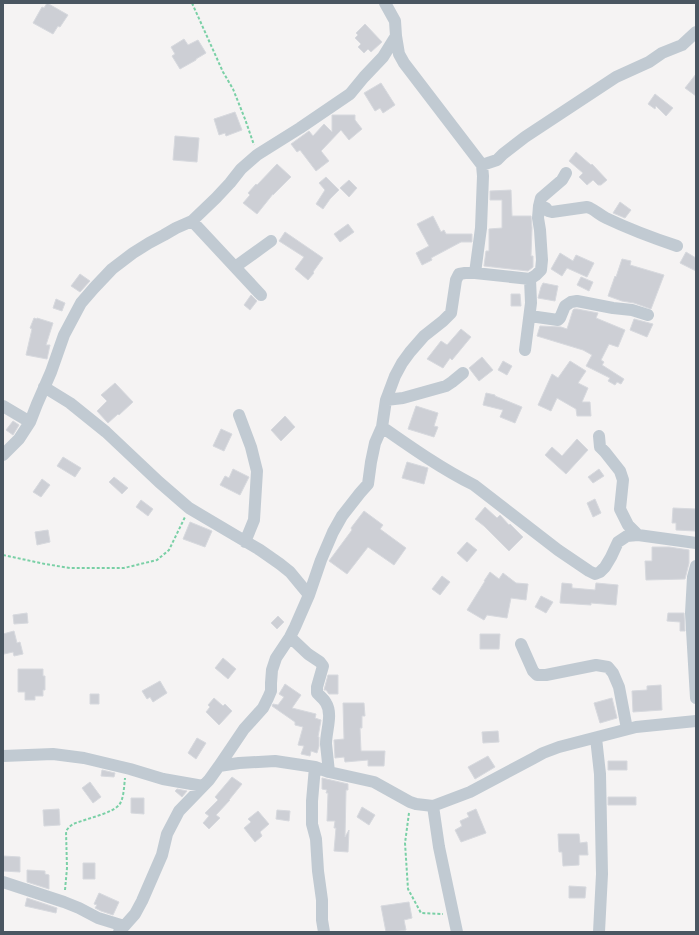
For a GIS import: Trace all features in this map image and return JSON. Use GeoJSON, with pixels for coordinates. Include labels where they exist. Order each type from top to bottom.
{"type":"FeatureCollection","features":[{"type":"Feature","properties":{"kind":"street"},"geometry":{"type":"LineString","coordinates":[[385,3],[395,21],[399,54],[404,63],[482,165],[481,228],[475,273]]}},
{"type":"Feature","properties":{"kind":"street"},"geometry":{"type":"LineString","coordinates":[[482,165],[497,160],[525,137],[616,77],[649,62],[662,53],[682,45],[696,32]]}},
{"type":"Feature","properties":{"kind":"street"},"geometry":{"type":"LineString","coordinates":[[3,456],[19,440],[30,422],[56,360],[64,335],[81,303],[94,288],[112,269],[133,253],[176,228],[192,221],[225,188],[241,169],[257,155],[350,94],[383,57],[396,36]]}},
{"type":"Feature","properties":{"kind":"street"},"geometry":{"type":"LineString","coordinates":[[3,882],[64,902],[122,929],[135,914],[162,855],[167,834],[179,811],[209,780],[244,729],[266,703],[271,691],[272,670],[276,658],[296,627],[333,532],[342,516],[368,484],[371,462],[382,427],[386,400],[395,376],[402,363],[424,336],[444,321],[451,313],[456,280],[459,274],[465,272],[530,279],[541,270],[542,260],[538,218],[539,206],[542,198],[562,180],[566,173]]}},
{"type":"Feature","properties":{"kind":"street"},"geometry":{"type":"LineString","coordinates":[[539,206],[552,212],[587,207],[606,218],[652,238],[677,246]]}},
{"type":"Feature","properties":{"kind":"street"},"geometry":{"type":"LineString","coordinates":[[192,221],[261,295]]}},
{"type":"Feature","properties":{"kind":"street"},"geometry":{"type":"LineString","coordinates":[[235,266],[272,241]]}},
{"type":"Feature","properties":{"kind":"street"},"geometry":{"type":"LineString","coordinates":[[525,350],[531,303],[530,279]]}},
{"type":"Feature","properties":{"kind":"street"},"geometry":{"type":"LineString","coordinates":[[530,316],[558,320],[565,306],[577,301],[632,310],[648,315]]}},
{"type":"Feature","properties":{"kind":"street"},"geometry":{"type":"LineString","coordinates":[[386,400],[403,398],[446,386],[462,373]]}},
{"type":"Feature","properties":{"kind":"street"},"geometry":{"type":"LineString","coordinates":[[44,387],[70,403],[106,432],[189,508],[280,564],[290,572],[309,595]]}},
{"type":"Feature","properties":{"kind":"street"},"geometry":{"type":"LineString","coordinates":[[3,406],[30,422]]}},
{"type":"Feature","properties":{"kind":"street"},"geometry":{"type":"LineString","coordinates":[[240,416],[251,447],[257,472],[254,520],[245,542]]}},
{"type":"Feature","properties":{"kind":"street"},"geometry":{"type":"LineString","coordinates":[[382,427],[425,456],[474,485],[558,550],[595,574],[600,572],[605,567],[618,542],[628,536],[638,535],[696,543]]}},
{"type":"Feature","properties":{"kind":"street"},"geometry":{"type":"LineString","coordinates":[[599,436],[600,447],[620,472],[623,480],[620,509],[628,525],[638,535]]}},
{"type":"Feature","properties":{"kind":"street"},"geometry":{"type":"LineString","coordinates":[[696,566],[693,577],[691,613],[696,698]]}},
{"type":"Feature","properties":{"kind":"street"},"geometry":{"type":"LineString","coordinates":[[290,637],[323,666],[317,687],[317,693],[326,702],[328,709],[329,720],[326,744],[329,772]]}},
{"type":"Feature","properties":{"kind":"street"},"geometry":{"type":"LineString","coordinates":[[521,644],[533,671],[537,675],[546,675],[596,665],[608,667],[613,673],[619,687],[627,730]]}},
{"type":"Feature","properties":{"kind":"street"},"geometry":{"type":"LineString","coordinates":[[219,766],[239,762],[275,761],[315,767],[329,772],[374,782],[410,802],[433,806],[470,792],[543,753],[636,727],[696,721]]}},
{"type":"Feature","properties":{"kind":"street"},"geometry":{"type":"LineString","coordinates":[[596,738],[600,774],[602,874],[599,932]]}},
{"type":"Feature","properties":{"kind":"street"},"geometry":{"type":"LineString","coordinates":[[3,756],[53,754],[68,755],[126,768],[163,779],[203,786]]}},
{"type":"Feature","properties":{"kind":"street"},"geometry":{"type":"LineString","coordinates":[[315,767],[312,801],[312,824],[316,839],[324,932]]}},
{"type":"Feature","properties":{"kind":"street"},"geometry":{"type":"LineString","coordinates":[[433,806],[439,848],[458,932]]}},
{"type":"Feature","properties":{"kind":"path"},"geometry":{"type":"LineString","coordinates":[[192,3],[223,72],[233,89],[257,155]]}},
{"type":"Feature","properties":{"kind":"path"},"geometry":{"type":"LineString","coordinates":[[3,555],[70,568],[131,567],[157,560],[169,550],[189,508]]}},
{"type":"Feature","properties":{"kind":"path"},"geometry":{"type":"LineString","coordinates":[[64,902],[67,868],[66,830],[70,826],[83,820],[112,810],[119,804],[124,792],[126,768]]}},
{"type":"Feature","properties":{"kind":"path"},"geometry":{"type":"LineString","coordinates":[[410,802],[405,843],[408,889],[421,913],[454,914]]}},
{"type":"Feature","properties":{"kind":"building"},"geometry":{"type":"Polygon","coordinates":[[[47,3],[68,15],[53,34],[33,23],[42,7],[44,8],[47,3]]]}},
{"type":"Feature","properties":{"kind":"building"},"geometry":{"type":"Polygon","coordinates":[[[365,24],[382,42],[371,52],[368,49],[364,53],[358,47],[361,44],[355,38],[358,35],[356,33],[365,24]]]}},
{"type":"Feature","properties":{"kind":"building"},"geometry":{"type":"Polygon","coordinates":[[[184,39],[188,45],[198,40],[206,53],[180,69],[172,56],[175,54],[171,47],[184,39]]]}},
{"type":"Feature","properties":{"kind":"building"},"geometry":{"type":"Polygon","coordinates":[[[696,74],[696,96],[685,88],[696,74]]]}},
{"type":"Feature","properties":{"kind":"building"},"geometry":{"type":"Polygon","coordinates":[[[381,83],[395,105],[383,113],[380,108],[375,111],[364,93],[381,83]]]}},
{"type":"Feature","properties":{"kind":"building"},"geometry":{"type":"Polygon","coordinates":[[[655,94],[673,108],[666,116],[656,106],[655,109],[648,104],[655,94]]]}},
{"type":"Feature","properties":{"kind":"building"},"geometry":{"type":"Polygon","coordinates":[[[235,112],[242,130],[226,136],[225,133],[219,135],[214,119],[235,112]]]}},
{"type":"Feature","properties":{"kind":"building"},"geometry":{"type":"Polygon","coordinates":[[[332,115],[355,115],[355,120],[362,129],[349,140],[341,130],[321,151],[329,161],[316,171],[300,150],[297,152],[291,144],[309,131],[313,136],[324,124],[332,132],[332,115]]]}},
{"type":"Feature","properties":{"kind":"building"},"geometry":{"type":"Polygon","coordinates":[[[175,136],[199,138],[197,162],[173,160],[175,136]]]}},
{"type":"Feature","properties":{"kind":"building"},"geometry":{"type":"Polygon","coordinates":[[[576,152],[591,165],[592,164],[607,180],[601,185],[598,185],[593,180],[587,185],[579,177],[583,173],[569,161],[576,152]]]}},
{"type":"Feature","properties":{"kind":"building"},"geometry":{"type":"Polygon","coordinates":[[[277,164],[291,177],[273,194],[257,214],[243,203],[250,195],[248,193],[277,164]]]}},
{"type":"Feature","properties":{"kind":"building"},"geometry":{"type":"Polygon","coordinates":[[[326,177],[339,190],[323,209],[316,204],[325,190],[319,183],[326,177]]]}},
{"type":"Feature","properties":{"kind":"building"},"geometry":{"type":"Polygon","coordinates":[[[349,180],[357,188],[349,197],[340,188],[349,180]]]}},
{"type":"Feature","properties":{"kind":"building"},"geometry":{"type":"Polygon","coordinates":[[[511,190],[512,216],[531,216],[531,256],[533,256],[533,267],[528,271],[484,266],[486,251],[489,251],[489,229],[502,228],[502,200],[490,200],[490,191],[511,190]]]}},
{"type":"Feature","properties":{"kind":"building"},"geometry":{"type":"Polygon","coordinates":[[[620,202],[631,210],[625,218],[613,213],[620,202]]]}},
{"type":"Feature","properties":{"kind":"building"},"geometry":{"type":"Polygon","coordinates":[[[433,216],[441,232],[444,230],[446,234],[472,234],[472,242],[461,242],[431,258],[432,260],[422,265],[416,253],[429,246],[417,224],[433,216]]]}},
{"type":"Feature","properties":{"kind":"building"},"geometry":{"type":"Polygon","coordinates":[[[348,224],[354,232],[340,242],[334,234],[348,224]]]}},
{"type":"Feature","properties":{"kind":"building"},"geometry":{"type":"Polygon","coordinates":[[[285,232],[323,258],[308,280],[295,269],[304,257],[279,241],[285,232]]]}},
{"type":"Feature","properties":{"kind":"building"},"geometry":{"type":"Polygon","coordinates":[[[686,252],[696,258],[696,271],[680,263],[686,252]]]}},
{"type":"Feature","properties":{"kind":"building"},"geometry":{"type":"Polygon","coordinates":[[[560,253],[573,261],[576,255],[594,263],[587,277],[567,268],[562,276],[551,269],[560,253]]]}},
{"type":"Feature","properties":{"kind":"building"},"geometry":{"type":"Polygon","coordinates":[[[622,259],[631,261],[630,265],[664,275],[651,309],[608,296],[622,259]]]}},
{"type":"Feature","properties":{"kind":"building"},"geometry":{"type":"Polygon","coordinates":[[[80,274],[90,281],[80,292],[71,286],[80,274]]]}},
{"type":"Feature","properties":{"kind":"building"},"geometry":{"type":"Polygon","coordinates":[[[581,277],[593,282],[589,291],[577,285],[581,277]]]}},
{"type":"Feature","properties":{"kind":"building"},"geometry":{"type":"Polygon","coordinates":[[[543,283],[558,286],[555,301],[538,298],[543,283]]]}},
{"type":"Feature","properties":{"kind":"building"},"geometry":{"type":"Polygon","coordinates":[[[511,294],[520,294],[521,306],[511,306],[511,294]]]}},
{"type":"Feature","properties":{"kind":"building"},"geometry":{"type":"Polygon","coordinates":[[[251,295],[257,301],[250,310],[244,305],[251,295]]]}},
{"type":"Feature","properties":{"kind":"building"},"geometry":{"type":"Polygon","coordinates":[[[56,299],[65,303],[62,311],[53,308],[56,299]]]}},
{"type":"Feature","properties":{"kind":"building"},"geometry":{"type":"Polygon","coordinates":[[[574,309],[598,313],[596,318],[625,330],[618,347],[609,344],[601,360],[604,362],[602,365],[624,379],[621,384],[617,382],[615,385],[608,381],[610,378],[586,366],[592,355],[583,350],[537,336],[540,326],[561,327],[567,329],[574,309]]]}},
{"type":"Feature","properties":{"kind":"building"},"geometry":{"type":"Polygon","coordinates":[[[34,318],[53,323],[46,345],[50,345],[47,359],[26,355],[32,329],[30,328],[34,318]]]}},
{"type":"Feature","properties":{"kind":"building"},"geometry":{"type":"Polygon","coordinates":[[[634,319],[653,324],[647,337],[630,330],[634,319]]]}},
{"type":"Feature","properties":{"kind":"building"},"geometry":{"type":"Polygon","coordinates":[[[461,329],[471,337],[452,360],[450,358],[443,368],[427,359],[441,341],[447,345],[461,329]]]}},
{"type":"Feature","properties":{"kind":"building"},"geometry":{"type":"Polygon","coordinates":[[[482,357],[493,370],[479,381],[469,368],[482,357]]]}},
{"type":"Feature","properties":{"kind":"building"},"geometry":{"type":"Polygon","coordinates":[[[503,361],[512,366],[507,375],[498,370],[503,361]]]}},
{"type":"Feature","properties":{"kind":"building"},"geometry":{"type":"Polygon","coordinates":[[[570,361],[586,371],[578,383],[588,388],[582,402],[590,402],[591,416],[577,416],[576,409],[557,398],[551,411],[538,405],[552,374],[558,378],[570,361]]]}},
{"type":"Feature","properties":{"kind":"building"},"geometry":{"type":"Polygon","coordinates":[[[115,383],[133,402],[108,423],[97,411],[107,401],[101,395],[115,383]]]}},
{"type":"Feature","properties":{"kind":"building"},"geometry":{"type":"Polygon","coordinates":[[[486,393],[495,395],[522,407],[515,423],[500,417],[503,410],[483,405],[486,393]]]}},
{"type":"Feature","properties":{"kind":"building"},"geometry":{"type":"Polygon","coordinates":[[[416,406],[438,413],[434,426],[438,427],[434,437],[408,429],[416,406]]]}},
{"type":"Feature","properties":{"kind":"building"},"geometry":{"type":"Polygon","coordinates":[[[285,416],[295,427],[281,441],[271,430],[285,416]]]}},
{"type":"Feature","properties":{"kind":"building"},"geometry":{"type":"Polygon","coordinates":[[[13,421],[19,425],[13,435],[6,430],[13,421]]]}},
{"type":"Feature","properties":{"kind":"building"},"geometry":{"type":"Polygon","coordinates":[[[221,429],[232,434],[224,451],[213,446],[221,429]]]}},
{"type":"Feature","properties":{"kind":"building"},"geometry":{"type":"Polygon","coordinates":[[[577,439],[588,450],[566,474],[545,455],[552,447],[562,456],[577,439]]]}},
{"type":"Feature","properties":{"kind":"building"},"geometry":{"type":"Polygon","coordinates":[[[63,457],[81,468],[75,477],[57,466],[63,457]]]}},
{"type":"Feature","properties":{"kind":"building"},"geometry":{"type":"Polygon","coordinates":[[[407,462],[428,468],[424,484],[402,478],[407,462]]]}},
{"type":"Feature","properties":{"kind":"building"},"geometry":{"type":"Polygon","coordinates":[[[233,469],[249,477],[240,495],[220,485],[225,476],[229,478],[233,469]]]}},
{"type":"Feature","properties":{"kind":"building"},"geometry":{"type":"Polygon","coordinates":[[[599,469],[604,476],[593,483],[588,477],[599,469]]]}},
{"type":"Feature","properties":{"kind":"building"},"geometry":{"type":"Polygon","coordinates":[[[114,477],[128,488],[122,494],[109,482],[114,477]]]}},
{"type":"Feature","properties":{"kind":"building"},"geometry":{"type":"Polygon","coordinates":[[[42,479],[50,485],[41,497],[33,492],[42,479]]]}},
{"type":"Feature","properties":{"kind":"building"},"geometry":{"type":"Polygon","coordinates":[[[595,499],[601,513],[593,517],[587,503],[595,499]]]}},
{"type":"Feature","properties":{"kind":"building"},"geometry":{"type":"Polygon","coordinates":[[[141,500],[153,509],[148,516],[136,507],[141,500]]]}},
{"type":"Feature","properties":{"kind":"building"},"geometry":{"type":"Polygon","coordinates":[[[485,507],[497,518],[500,515],[523,537],[509,551],[475,519],[485,507]]]}},
{"type":"Feature","properties":{"kind":"building"},"geometry":{"type":"Polygon","coordinates":[[[673,508],[696,509],[695,531],[676,530],[676,523],[672,523],[673,508]]]}},
{"type":"Feature","properties":{"kind":"building"},"geometry":{"type":"Polygon","coordinates":[[[364,511],[383,525],[380,529],[406,548],[394,565],[368,547],[347,574],[329,561],[364,511]]]}},
{"type":"Feature","properties":{"kind":"building"},"geometry":{"type":"Polygon","coordinates":[[[190,522],[212,531],[205,547],[183,539],[190,522]]]}},
{"type":"Feature","properties":{"kind":"building"},"geometry":{"type":"Polygon","coordinates":[[[48,530],[50,542],[37,545],[35,532],[48,530]]]}},
{"type":"Feature","properties":{"kind":"building"},"geometry":{"type":"Polygon","coordinates":[[[467,542],[477,550],[467,562],[457,553],[467,542]]]}},
{"type":"Feature","properties":{"kind":"building"},"geometry":{"type":"Polygon","coordinates":[[[652,547],[669,547],[689,550],[689,563],[685,579],[646,580],[645,561],[652,561],[652,547]]]}},
{"type":"Feature","properties":{"kind":"building"},"geometry":{"type":"Polygon","coordinates":[[[490,572],[499,579],[503,573],[516,583],[528,584],[526,600],[511,598],[507,618],[487,615],[484,620],[467,610],[490,572]]]}},
{"type":"Feature","properties":{"kind":"building"},"geometry":{"type":"Polygon","coordinates":[[[442,576],[450,582],[440,595],[432,589],[442,576]]]}},
{"type":"Feature","properties":{"kind":"building"},"geometry":{"type":"Polygon","coordinates":[[[562,583],[572,584],[572,588],[595,590],[596,583],[618,585],[616,605],[560,603],[562,583]]]}},
{"type":"Feature","properties":{"kind":"building"},"geometry":{"type":"Polygon","coordinates":[[[541,596],[553,602],[546,613],[535,607],[541,596]]]}},
{"type":"Feature","properties":{"kind":"building"},"geometry":{"type":"Polygon","coordinates":[[[27,613],[28,623],[14,624],[13,615],[27,613]]]}},
{"type":"Feature","properties":{"kind":"building"},"geometry":{"type":"Polygon","coordinates":[[[668,613],[684,613],[685,631],[680,631],[680,622],[667,621],[668,613]]]}},
{"type":"Feature","properties":{"kind":"building"},"geometry":{"type":"Polygon","coordinates":[[[278,616],[284,622],[277,629],[271,623],[278,616]]]}},
{"type":"Feature","properties":{"kind":"building"},"geometry":{"type":"Polygon","coordinates":[[[14,631],[17,643],[20,642],[23,654],[14,656],[13,652],[4,654],[3,634],[14,631]]]}},
{"type":"Feature","properties":{"kind":"building"},"geometry":{"type":"Polygon","coordinates":[[[480,634],[500,634],[499,649],[480,649],[480,634]]]}},
{"type":"Feature","properties":{"kind":"building"},"geometry":{"type":"Polygon","coordinates":[[[223,658],[236,669],[228,679],[215,668],[223,658]]]}},
{"type":"Feature","properties":{"kind":"building"},"geometry":{"type":"Polygon","coordinates":[[[18,669],[43,669],[43,676],[45,676],[45,690],[43,690],[43,696],[35,696],[35,700],[25,700],[25,692],[18,692],[18,669]]]}},
{"type":"Feature","properties":{"kind":"building"},"geometry":{"type":"Polygon","coordinates":[[[328,675],[338,675],[338,694],[329,694],[326,690],[324,690],[328,675]]]}},
{"type":"Feature","properties":{"kind":"building"},"geometry":{"type":"Polygon","coordinates":[[[160,681],[167,693],[153,702],[150,697],[147,699],[142,691],[160,681]]]}},
{"type":"Feature","properties":{"kind":"building"},"geometry":{"type":"Polygon","coordinates":[[[285,684],[301,695],[292,708],[316,714],[315,718],[321,720],[317,753],[311,751],[310,756],[301,754],[304,746],[298,745],[303,727],[295,725],[295,722],[272,706],[273,704],[278,705],[284,697],[279,694],[285,684]]]}},
{"type":"Feature","properties":{"kind":"building"},"geometry":{"type":"Polygon","coordinates":[[[661,685],[662,710],[633,712],[632,691],[647,690],[647,686],[661,685]]]}},
{"type":"Feature","properties":{"kind":"building"},"geometry":{"type":"Polygon","coordinates":[[[90,694],[99,694],[99,704],[90,704],[90,694]]]}},
{"type":"Feature","properties":{"kind":"building"},"geometry":{"type":"Polygon","coordinates":[[[214,698],[223,706],[225,704],[232,711],[219,725],[206,712],[210,707],[208,705],[214,698]]]}},
{"type":"Feature","properties":{"kind":"building"},"geometry":{"type":"Polygon","coordinates":[[[612,698],[617,718],[600,723],[594,703],[612,698]]]}},
{"type":"Feature","properties":{"kind":"building"},"geometry":{"type":"Polygon","coordinates":[[[343,703],[364,703],[365,716],[362,716],[362,728],[360,728],[361,751],[385,751],[384,766],[368,766],[368,760],[345,762],[344,757],[335,758],[334,740],[344,739],[343,703]]]}},
{"type":"Feature","properties":{"kind":"building"},"geometry":{"type":"Polygon","coordinates":[[[498,731],[499,742],[483,743],[482,732],[498,731]]]}},
{"type":"Feature","properties":{"kind":"building"},"geometry":{"type":"Polygon","coordinates":[[[197,738],[206,743],[196,759],[188,753],[197,738]]]}},
{"type":"Feature","properties":{"kind":"building"},"geometry":{"type":"Polygon","coordinates":[[[488,756],[495,767],[475,779],[468,767],[488,756]]]}},
{"type":"Feature","properties":{"kind":"building"},"geometry":{"type":"Polygon","coordinates":[[[608,761],[627,761],[627,770],[608,770],[608,761]]]}},
{"type":"Feature","properties":{"kind":"building"},"geometry":{"type":"Polygon","coordinates":[[[102,770],[115,773],[114,777],[101,776],[102,770]]]}},
{"type":"Feature","properties":{"kind":"building"},"geometry":{"type":"Polygon","coordinates":[[[232,777],[242,784],[216,815],[220,818],[209,829],[203,823],[209,816],[205,813],[218,800],[215,797],[232,777]]]}},
{"type":"Feature","properties":{"kind":"building"},"geometry":{"type":"Polygon","coordinates":[[[322,778],[348,784],[348,790],[346,790],[345,837],[349,830],[348,852],[334,851],[336,828],[334,828],[335,821],[327,821],[328,793],[326,793],[327,790],[322,789],[322,778]]]}},
{"type":"Feature","properties":{"kind":"building"},"geometry":{"type":"Polygon","coordinates":[[[90,782],[101,797],[93,803],[82,788],[90,782]]]}},
{"type":"Feature","properties":{"kind":"building"},"geometry":{"type":"Polygon","coordinates":[[[177,789],[187,791],[182,797],[175,791],[177,789]]]}},
{"type":"Feature","properties":{"kind":"building"},"geometry":{"type":"Polygon","coordinates":[[[608,797],[636,797],[636,805],[608,805],[608,797]]]}},
{"type":"Feature","properties":{"kind":"building"},"geometry":{"type":"Polygon","coordinates":[[[131,798],[144,798],[144,814],[131,813],[131,798]]]}},
{"type":"Feature","properties":{"kind":"building"},"geometry":{"type":"Polygon","coordinates":[[[362,807],[375,815],[369,825],[357,817],[362,807]]]}},
{"type":"Feature","properties":{"kind":"building"},"geometry":{"type":"Polygon","coordinates":[[[59,809],[60,825],[44,826],[43,810],[59,809]]]}},
{"type":"Feature","properties":{"kind":"building"},"geometry":{"type":"Polygon","coordinates":[[[476,809],[486,833],[461,842],[455,830],[462,826],[460,821],[469,817],[467,813],[476,809]]]}},
{"type":"Feature","properties":{"kind":"building"},"geometry":{"type":"Polygon","coordinates":[[[277,810],[290,811],[289,821],[276,819],[277,810]]]}},
{"type":"Feature","properties":{"kind":"building"},"geometry":{"type":"Polygon","coordinates":[[[258,811],[269,824],[260,832],[262,836],[255,842],[244,828],[251,822],[248,819],[258,811]]]}},
{"type":"Feature","properties":{"kind":"building"},"geometry":{"type":"Polygon","coordinates":[[[558,834],[579,834],[580,843],[587,842],[588,855],[579,855],[579,865],[563,866],[562,852],[559,852],[558,834]]]}},
{"type":"Feature","properties":{"kind":"building"},"geometry":{"type":"Polygon","coordinates":[[[3,856],[20,857],[20,872],[3,871],[3,856]]]}},
{"type":"Feature","properties":{"kind":"building"},"geometry":{"type":"Polygon","coordinates":[[[83,863],[95,863],[95,879],[83,879],[83,863]]]}},
{"type":"Feature","properties":{"kind":"building"},"geometry":{"type":"Polygon","coordinates":[[[27,870],[45,871],[45,874],[49,875],[49,889],[27,882],[27,870]]]}},
{"type":"Feature","properties":{"kind":"building"},"geometry":{"type":"Polygon","coordinates":[[[569,886],[586,887],[585,898],[569,898],[569,886]]]}},
{"type":"Feature","properties":{"kind":"building"},"geometry":{"type":"Polygon","coordinates":[[[99,893],[119,902],[113,915],[95,908],[97,905],[94,904],[99,893]]]}},
{"type":"Feature","properties":{"kind":"building"},"geometry":{"type":"Polygon","coordinates":[[[27,898],[57,908],[56,913],[25,906],[27,898]]]}},
{"type":"Feature","properties":{"kind":"building"},"geometry":{"type":"Polygon","coordinates":[[[409,902],[412,918],[404,920],[406,930],[386,932],[381,906],[409,902]]]}}]}
